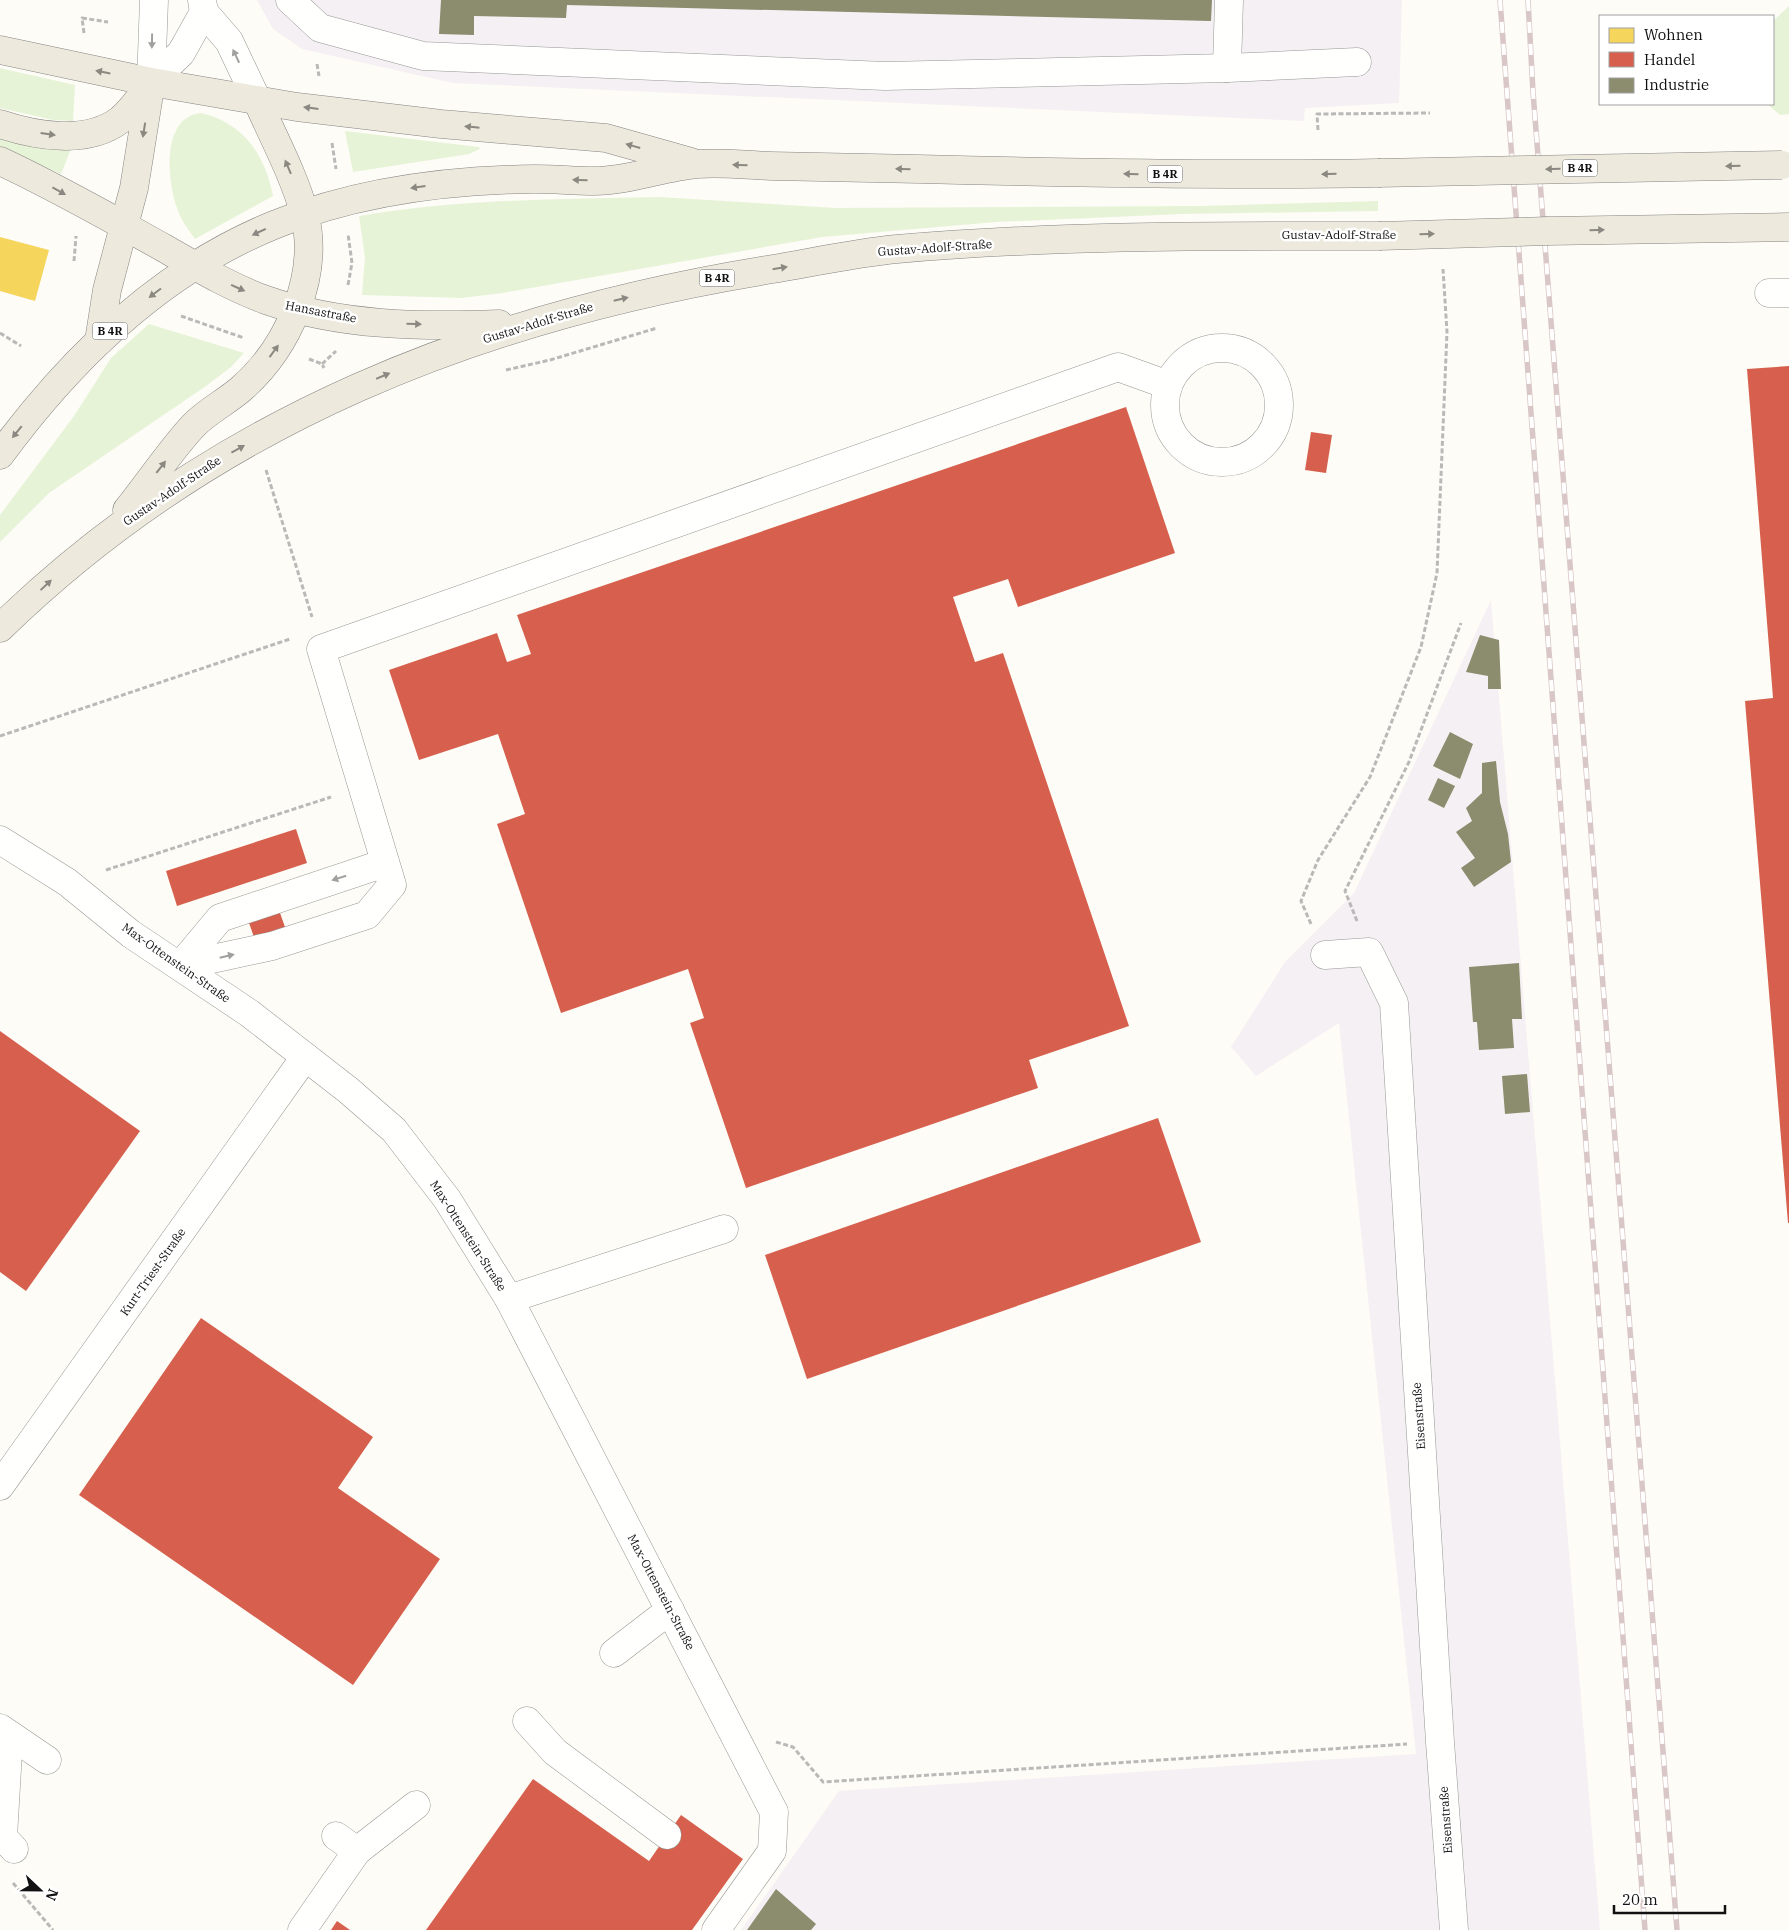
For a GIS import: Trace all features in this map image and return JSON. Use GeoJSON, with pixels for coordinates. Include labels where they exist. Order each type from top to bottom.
{"type":"FeatureCollection","features":[{"type":"Feature","properties":{"kind":"main road"},"geometry":{"type":"LineString","coordinates":[[0,50],[151,82],[257,100],[432,123],[606,138],[697,164]]}},
{"type":"Feature","properties":{"kind":"main road"},"geometry":{"type":"LineString","coordinates":[[0,124],[53,135],[84,134],[104,130],[120,120],[134,106],[151,82]]}},
{"type":"Feature","properties":{"kind":"main road"},"geometry":{"type":"LineString","coordinates":[[99,341],[107,290],[126,227],[151,82]]}},
{"type":"Feature","properties":{"kind":"main road","name":"Gustav-Adolf-Straße"},"geometry":{"type":"LineString","coordinates":[[110,533],[194,425],[227,401],[254,377],[276,349],[296,309],[306,272],[308,241],[304,213],[289,168],[257,100]]}},
{"type":"Feature","properties":{"kind":"main road","name":"Hansastraße"},"geometry":{"type":"LineString","coordinates":[[0,161],[236,287],[296,309],[343,318],[404,324],[465,325],[536,321]]}},
{"type":"Feature","properties":{"kind":"main road","name":"B 4R"},"geometry":{"type":"LineString","coordinates":[[0,455],[36,409],[99,341],[140,304],[195,266],[242,240],[304,213],[343,201],[395,190],[434,185],[535,179],[598,181],[697,164],[1183,175],[1786,165]]}},
{"type":"Feature","properties":{"kind":"main road","name":"Gustav-Adolf-Straße"},"geometry":{"type":"LineString","coordinates":[[0,628],[54,578],[110,533],[218,460],[337,395],[438,354],[536,321],[702,280],[895,249],[1144,236],[1378,236],[1786,227]]}},
{"type":"Feature","properties":{"kind":"street"},"geometry":{"type":"LineString","coordinates":[[151,82],[154,0]]}},
{"type":"Feature","properties":{"kind":"street"},"geometry":{"type":"LineString","coordinates":[[290,0],[320,28],[423,56],[886,76],[1228,68],[1357,62]]}},
{"type":"Feature","properties":{"kind":"street"},"geometry":{"type":"LineString","coordinates":[[1228,68],[1230,0]]}},
{"type":"Feature","properties":{"kind":"street"},"geometry":{"type":"LineString","coordinates":[[151,82],[181,53],[203,6],[229,41],[257,100]]}},
{"type":"Feature","properties":{"kind":"street"},"geometry":{"type":"LineString","coordinates":[[1210,348],[1229,348],[1248,353],[1264,365],[1274,381],[1280,400],[1278,419],[1270,437],[1257,451],[1240,459],[1222,463],[1204,460],[1188,451],[1175,438],[1167,422],[1164,403],[1168,385],[1177,368],[1192,355],[1210,348]]}},
{"type":"Feature","properties":{"kind":"street"},"geometry":{"type":"LineString","coordinates":[[180,966],[272,946],[368,915],[389,874],[319,640],[1118,367],[1168,385]]}},
{"type":"Feature","properties":{"kind":"street","name":"Max-Ottenstein-Straße"},"geometry":{"type":"LineString","coordinates":[[0,840],[67,882],[131,934],[249,1013],[348,1090],[394,1130],[447,1199],[509,1299],[733,1729],[774,1812],[772,1851],[716,1930]]}},
{"type":"Feature","properties":{"kind":"street"},"geometry":{"type":"LineString","coordinates":[[180,966],[220,918],[389,874]]}},
{"type":"Feature","properties":{"kind":"street"},"geometry":{"type":"LineString","coordinates":[[1324,956],[1370,952]]}},
{"type":"Feature","properties":{"kind":"street","name":"Eisenstraße"},"geometry":{"type":"LineString","coordinates":[[1370,952],[1394,1003],[1440,1742],[1454,1930]]}},
{"type":"Feature","properties":{"kind":"street","name":"Kurt-Triest-Straße"},"geometry":{"type":"LineString","coordinates":[[0,1486],[305,1057]]}},
{"type":"Feature","properties":{"kind":"street"},"geometry":{"type":"LineString","coordinates":[[509,1299],[724,1229]]}},
{"type":"Feature","properties":{"kind":"street"},"geometry":{"type":"LineString","coordinates":[[614,1653],[670,1610]]}},
{"type":"Feature","properties":{"kind":"street"},"geometry":{"type":"LineString","coordinates":[[527,1721],[555,1752],[667,1835]]}},
{"type":"Feature","properties":{"kind":"street"},"geometry":{"type":"LineString","coordinates":[[5,1731],[47,1760]]}},
{"type":"Feature","properties":{"kind":"street"},"geometry":{"type":"LineString","coordinates":[[5,1731],[4,1837],[14,1849]]}},
{"type":"Feature","properties":{"kind":"street"},"geometry":{"type":"LineString","coordinates":[[293,1927],[347,1843],[416,1805]]}},
{"type":"Feature","properties":{"kind":"path"},"geometry":{"type":"LineString","coordinates":[[82,18],[108,22]]}},
{"type":"Feature","properties":{"kind":"path"},"geometry":{"type":"LineString","coordinates":[[1318,130],[1317,114],[1430,113]]}},
{"type":"Feature","properties":{"kind":"path"},"geometry":{"type":"LineString","coordinates":[[333,153],[337,177]]}},
{"type":"Feature","properties":{"kind":"path"},"geometry":{"type":"LineString","coordinates":[[346,293],[352,264],[347,229]]}},
{"type":"Feature","properties":{"kind":"path"},"geometry":{"type":"LineString","coordinates":[[74,261],[76,237]]}},
{"type":"Feature","properties":{"kind":"path"},"geometry":{"type":"LineString","coordinates":[[1301,900],[1318,860],[1370,778],[1421,647],[1437,573],[1447,332],[1443,269]]}},
{"type":"Feature","properties":{"kind":"path"},"geometry":{"type":"LineString","coordinates":[[173,313],[245,338]]}},
{"type":"Feature","properties":{"kind":"path"},"geometry":{"type":"LineString","coordinates":[[502,371],[550,360],[666,325]]}},
{"type":"Feature","properties":{"kind":"path"},"geometry":{"type":"LineString","coordinates":[[0,333],[21,346]]}},
{"type":"Feature","properties":{"kind":"path"},"geometry":{"type":"LineString","coordinates":[[0,736],[319,640],[268,476]]}},
{"type":"Feature","properties":{"kind":"path"},"geometry":{"type":"LineString","coordinates":[[1370,952],[1345,891],[1409,762],[1461,623]]}},
{"type":"Feature","properties":{"kind":"path"},"geometry":{"type":"LineString","coordinates":[[67,882],[363,787]]}},
{"type":"Feature","properties":{"kind":"path"},"geometry":{"type":"LineString","coordinates":[[733,1729],[793,1747],[823,1782],[1440,1742]]}},
{"type":"Feature","properties":{"kind":"path"},"geometry":{"type":"LineString","coordinates":[[12,1881],[53,1930]]}},
{"type":"Feature","properties":{"kind":"shaded area"},"geometry":{"type":"Polygon","coordinates":[[[257,0],[1402,0],[1399,103],[1305,108],[1304,121],[453,83],[302,49],[273,29],[257,0]]]}},
{"type":"Feature","properties":{"kind":"shaded area"},"geometry":{"type":"Polygon","coordinates":[[[1491,600],[1600,1930],[741,1930],[839,1791],[1416,1754],[1339,1023],[1256,1076],[1231,1047],[1285,962],[1354,893],[1491,600]]]}},
{"type":"Feature","properties":{"kind":"green space"},"geometry":{"type":"Polygon","coordinates":[[[1789,6],[1789,114],[1780,115],[1768,105],[1774,105],[1774,20],[1789,6]]]}},
{"type":"Feature","properties":{"kind":"green space"},"geometry":{"type":"Polygon","coordinates":[[[0,68],[75,85],[73,121],[53,120],[0,108],[0,68]]]}},
{"type":"Feature","properties":{"kind":"green space"},"geometry":{"type":"Polygon","coordinates":[[[201,113],[229,124],[250,143],[264,167],[273,196],[195,239],[184,224],[177,208],[171,182],[170,152],[173,137],[179,126],[188,117],[201,113]]]}},
{"type":"Feature","properties":{"kind":"green space"},"geometry":{"type":"Polygon","coordinates":[[[345,131],[479,147],[480,149],[469,154],[353,172],[345,131]]]}},
{"type":"Feature","properties":{"kind":"green space"},"geometry":{"type":"Polygon","coordinates":[[[0,137],[71,149],[61,174],[0,147],[0,137]]]}},
{"type":"Feature","properties":{"kind":"green space"},"geometry":{"type":"Polygon","coordinates":[[[660,197],[835,208],[1201,206],[1378,201],[1378,211],[1181,214],[996,222],[822,237],[503,293],[462,298],[362,295],[365,257],[359,216],[397,210],[472,203],[547,199],[660,197]]]}},
{"type":"Feature","properties":{"kind":"green space"},"geometry":{"type":"Polygon","coordinates":[[[149,324],[244,353],[231,367],[206,386],[49,493],[0,542],[0,515],[74,416],[111,358],[149,324]]]}},
{"type":"Feature","properties":{"kind":"building: Wohnen"},"geometry":{"type":"Polygon","coordinates":[[[0,237],[49,250],[35,301],[0,291],[0,237]]]}},
{"type":"Feature","properties":{"kind":"building: Handel"},"geometry":{"type":"Polygon","coordinates":[[[1789,366],[1788,1223],[1745,701],[1773,698],[1747,369],[1789,366]]]}},
{"type":"Feature","properties":{"kind":"building: Handel"},"geometry":{"type":"Polygon","coordinates":[[[1126,407],[1175,553],[1018,607],[1008,579],[953,597],[975,662],[1003,653],[1129,1026],[1029,1060],[1038,1088],[746,1188],[690,1023],[704,1018],[688,969],[561,1013],[497,824],[525,814],[498,734],[419,760],[389,670],[497,633],[507,662],[531,654],[517,615],[1126,407]]]}},
{"type":"Feature","properties":{"kind":"building: Handel"},"geometry":{"type":"Polygon","coordinates":[[[1311,432],[1332,435],[1326,473],[1305,470],[1311,432]]]}},
{"type":"Feature","properties":{"kind":"building: Handel"},"geometry":{"type":"Polygon","coordinates":[[[296,829],[307,863],[177,906],[166,871],[296,829]]]}},
{"type":"Feature","properties":{"kind":"building: Handel"},"geometry":{"type":"Polygon","coordinates":[[[279,910],[286,930],[255,940],[248,920],[279,910]]]}},
{"type":"Feature","properties":{"kind":"building: Handel"},"geometry":{"type":"Polygon","coordinates":[[[0,1031],[140,1131],[26,1291],[0,1272],[0,1031]]]}},
{"type":"Feature","properties":{"kind":"building: Handel"},"geometry":{"type":"Polygon","coordinates":[[[1158,1118],[1201,1242],[807,1379],[765,1255],[1158,1118]]]}},
{"type":"Feature","properties":{"kind":"building: Handel"},"geometry":{"type":"Polygon","coordinates":[[[201,1318],[373,1437],[338,1488],[440,1559],[353,1685],[79,1495],[201,1318]]]}},
{"type":"Feature","properties":{"kind":"building: Handel"},"geometry":{"type":"Polygon","coordinates":[[[533,1779],[649,1861],[681,1815],[743,1859],[692,1930],[426,1930],[533,1779]]]}},
{"type":"Feature","properties":{"kind":"building: Handel"},"geometry":{"type":"Polygon","coordinates":[[[337,1921],[350,1930],[331,1930],[337,1921]]]}},
{"type":"Feature","properties":{"kind":"building: Industrie"},"geometry":{"type":"Polygon","coordinates":[[[441,0],[1212,0],[1211,21],[567,5],[566,18],[474,16],[474,35],[439,34],[441,0]]]}},
{"type":"Feature","properties":{"kind":"building: Industrie"},"geometry":{"type":"Polygon","coordinates":[[[1480,635],[1499,640],[1501,689],[1488,689],[1488,676],[1466,672],[1480,635]]]}},
{"type":"Feature","properties":{"kind":"building: Industrie"},"geometry":{"type":"Polygon","coordinates":[[[1450,732],[1473,744],[1460,779],[1433,766],[1450,732]]]}},
{"type":"Feature","properties":{"kind":"building: Industrie"},"geometry":{"type":"Polygon","coordinates":[[[1496,761],[1500,802],[1508,834],[1511,862],[1474,887],[1461,868],[1475,858],[1456,832],[1472,821],[1466,808],[1482,793],[1482,763],[1496,761]]]}},
{"type":"Feature","properties":{"kind":"building: Industrie"},"geometry":{"type":"Polygon","coordinates":[[[1438,778],[1455,786],[1444,808],[1428,800],[1438,778]]]}},
{"type":"Feature","properties":{"kind":"building: Industrie"},"geometry":{"type":"Polygon","coordinates":[[[1519,963],[1522,1019],[1512,1019],[1514,1048],[1479,1050],[1477,1022],[1473,1022],[1469,967],[1519,963]]]}},
{"type":"Feature","properties":{"kind":"building: Industrie"},"geometry":{"type":"Polygon","coordinates":[[[1527,1074],[1530,1112],[1505,1114],[1502,1076],[1527,1074]]]}},
{"type":"Feature","properties":{"kind":"building: Industrie"},"geometry":{"type":"Polygon","coordinates":[[[776,1889],[816,1924],[811,1930],[747,1930],[776,1889]]]}},
{"type":"Feature","properties":{"kind":"railway"},"geometry":{"type":"LineString","coordinates":[[1500,0],[1645,1930]]}},
{"type":"Feature","properties":{"kind":"railway"},"geometry":{"type":"LineString","coordinates":[[1528,0],[1533,92],[1677,1930]]}}]}
